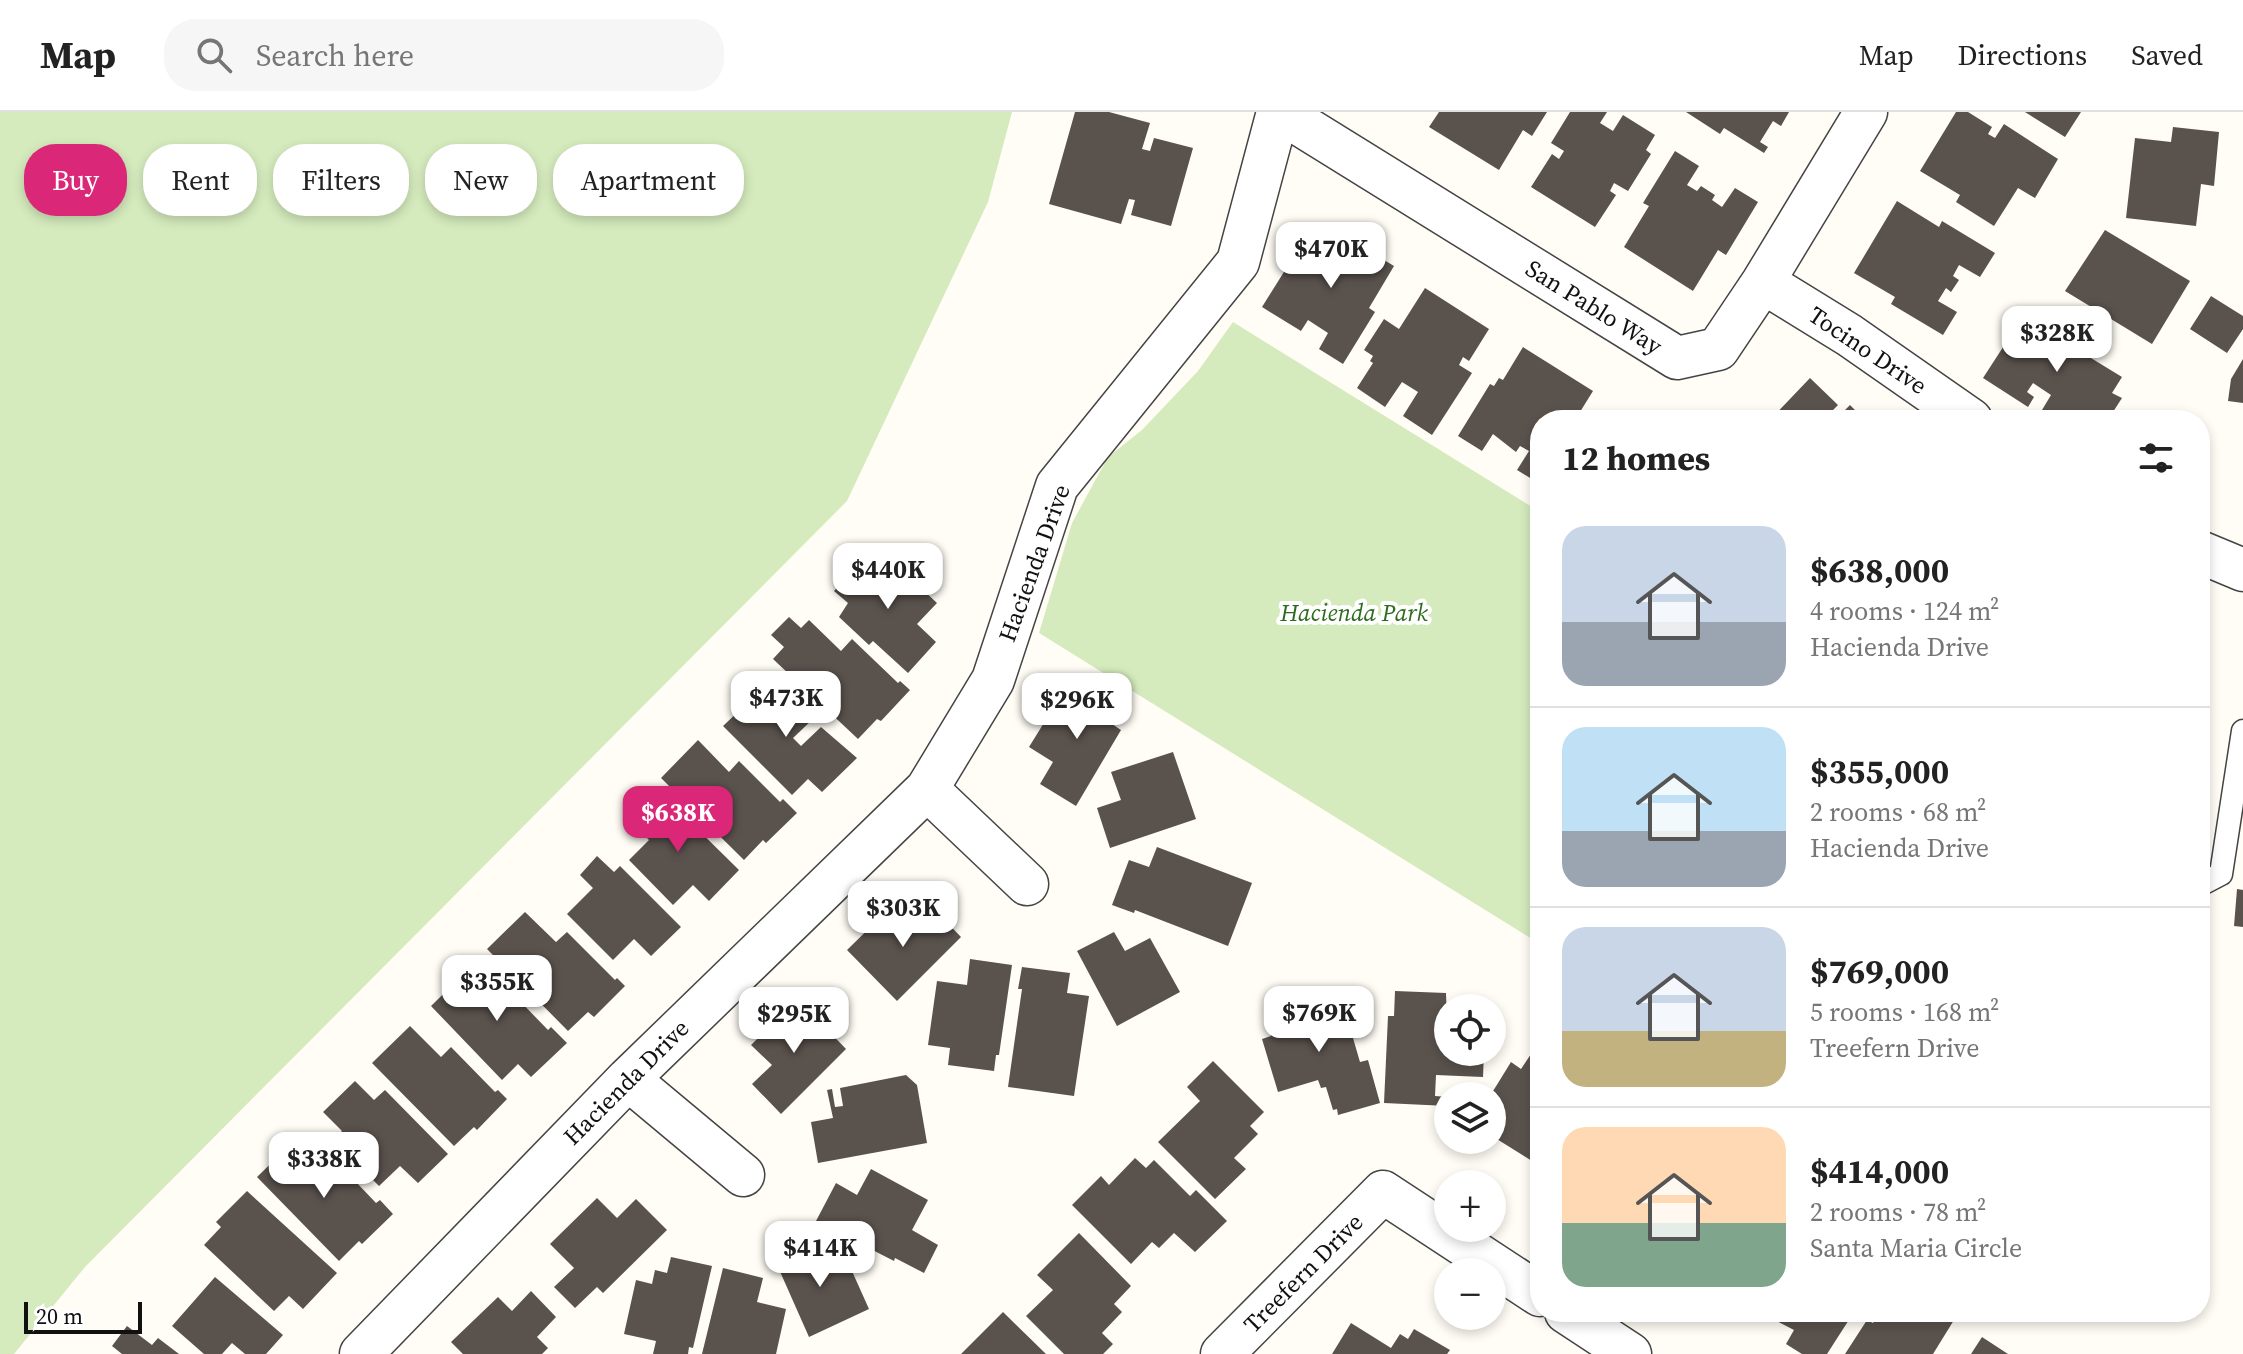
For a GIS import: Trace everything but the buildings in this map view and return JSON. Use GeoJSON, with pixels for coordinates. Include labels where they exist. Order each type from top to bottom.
{"type":"FeatureCollection","features":[{"type":"Feature","properties":{"kind":"street","name":"San Pablo Way"},"geometry":{"type":"LineString","coordinates":[[1279,112],[1677,358],[1718,349],[1763,282],[1866,112]]}},
{"type":"Feature","properties":{"kind":"street","name":"Hacienda Drive"},"geometry":{"type":"LineString","coordinates":[[361,1354],[628,1079],[927,789],[993,680],[1057,486],[1238,262],[1279,112]]}},
{"type":"Feature","properties":{"kind":"street","name":"Tocino Drive"},"geometry":{"type":"LineString","coordinates":[[1763,282],[1849,335],[1957,410]]}},
{"type":"Feature","properties":{"kind":"street"},"geometry":{"type":"LineString","coordinates":[[2210,556],[2243,570]]}},
{"type":"Feature","properties":{"kind":"street"},"geometry":{"type":"LineString","coordinates":[[927,789],[1027,884]]}},
{"type":"Feature","properties":{"kind":"street"},"geometry":{"type":"LineString","coordinates":[[628,1079],[743,1175]]}},
{"type":"Feature","properties":{"kind":"street","name":"Treefern Drive"},"geometry":{"type":"LineString","coordinates":[[1222,1354],[1383,1192],[1530,1288]]}},
{"type":"Feature","properties":{"kind":"street"},"geometry":{"type":"LineString","coordinates":[[1581,1322],[1630,1354]]}},
{"type":"Feature","properties":{"kind":"lane"},"geometry":{"type":"LineString","coordinates":[[2210,880],[2221,874],[2243,731]]}},
{"type":"Feature","properties":{"kind":"green space"},"geometry":{"type":"Polygon","coordinates":[[[0,112],[1012,112],[988,202],[847,501],[85,1267],[14,1354],[0,1354],[0,112]]]}},
{"type":"Feature","properties":{"kind":"green space","name":"Hacienda Park"},"geometry":{"type":"Polygon","coordinates":[[[1233,322],[1530,506],[1530,938],[1039,633],[1072,523],[1108,457],[1142,430],[1198,371],[1233,322]]]}}]}
